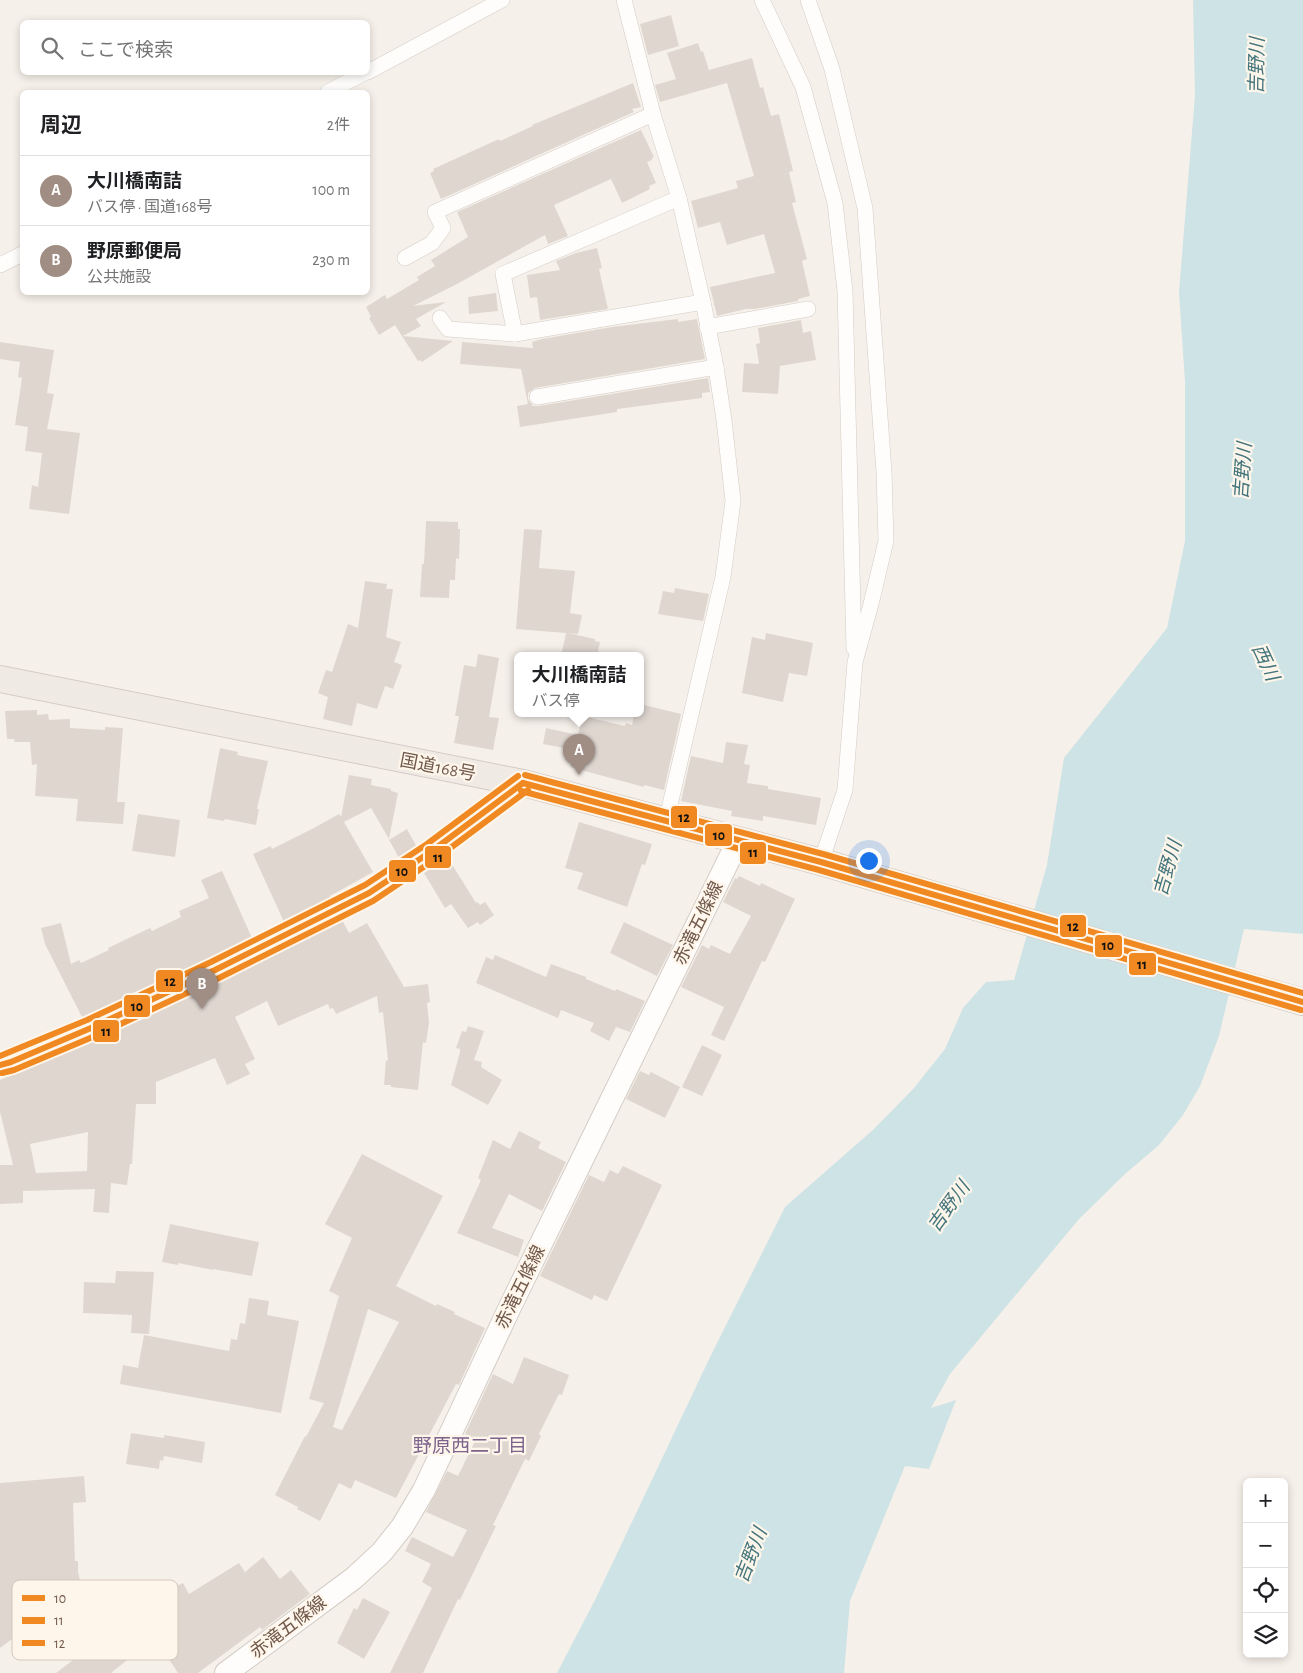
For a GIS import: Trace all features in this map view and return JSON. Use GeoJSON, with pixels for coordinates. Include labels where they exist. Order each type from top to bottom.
{"type":"FeatureCollection","features":[{"type":"Feature","properties":{"kind":"highway","name":"国道168号"},"geometry":{"type":"LineString","coordinates":[[0,679],[523,784],[828,864],[1303,1002]]}},
{"type":"Feature","properties":{"kind":"main road","name":"赤滝五條線"},"geometry":{"type":"LineString","coordinates":[[226,1673],[354,1578],[382,1552],[402,1527],[424,1490],[510,1307],[738,840]]}},
{"type":"Feature","properties":{"kind":"street"},"geometry":{"type":"LineString","coordinates":[[370,70],[502,0]]}},
{"type":"Feature","properties":{"kind":"street"},"geometry":{"type":"LineString","coordinates":[[624,0],[653,114],[679,198],[703,302],[724,420],[733,501],[723,578],[666,822]]}},
{"type":"Feature","properties":{"kind":"street"},"geometry":{"type":"LineString","coordinates":[[762,0],[803,87],[834,204],[845,291],[855,662],[844,790],[828,864]]}},
{"type":"Feature","properties":{"kind":"street"},"geometry":{"type":"LineString","coordinates":[[808,0],[832,69],[865,208],[873,309],[884,472],[886,541],[855,662]]}},
{"type":"Feature","properties":{"kind":"street"},"geometry":{"type":"LineString","coordinates":[[332,90],[361,75]]}},
{"type":"Feature","properties":{"kind":"street"},"geometry":{"type":"LineString","coordinates":[[405,258],[432,243],[443,228],[435,212],[653,114]]}},
{"type":"Feature","properties":{"kind":"street"},"geometry":{"type":"LineString","coordinates":[[515,334],[503,274],[679,198]]}},
{"type":"Feature","properties":{"kind":"street"},"geometry":{"type":"LineString","coordinates":[[0,265],[20,255]]}},
{"type":"Feature","properties":{"kind":"street"},"geometry":{"type":"LineString","coordinates":[[440,318],[448,330],[515,334],[703,302]]}},
{"type":"Feature","properties":{"kind":"street"},"geometry":{"type":"LineString","coordinates":[[707,327],[808,309]]}},
{"type":"Feature","properties":{"kind":"street"},"geometry":{"type":"LineString","coordinates":[[536,397],[716,367]]}},
{"type":"Feature","properties":{"kind":"street"},"geometry":{"type":"LineString","coordinates":[[0,1065],[12,1062],[90,1028],[214,970],[369,893],[432,852],[523,784]]}},
{"type":"Feature","properties":{"kind":"water"},"geometry":{"type":"Polygon","coordinates":[[[1193,0],[1303,0],[1303,934],[1244,929],[1219,1036],[1200,1086],[1183,1115],[1159,1145],[1125,1174],[1079,1219],[950,1374],[931,1408],[956,1400],[929,1469],[905,1466],[850,1601],[844,1673],[557,1673],[595,1600],[712,1353],[785,1207],[874,1129],[914,1088],[945,1049],[963,1008],[986,982],[1014,980],[1047,865],[1064,758],[1167,628],[1185,541],[1185,382],[1179,292],[1195,95],[1193,0]]]}},
{"type":"Feature","properties":{"kind":"building"},"geometry":{"type":"Polygon","coordinates":[[[671,15],[679,46],[648,55],[640,24],[671,15]]]}},
{"type":"Feature","properties":{"kind":"building"},"geometry":{"type":"Polygon","coordinates":[[[698,43],[701,52],[703,51],[709,70],[752,58],[760,88],[763,87],[771,116],[779,114],[793,171],[789,172],[796,202],[792,203],[807,259],[802,261],[810,296],[798,299],[798,301],[746,309],[717,316],[710,287],[775,273],[764,234],[727,245],[720,222],[698,228],[691,201],[738,188],[736,181],[754,176],[727,83],[660,102],[655,85],[676,79],[667,53],[698,43]]]}},
{"type":"Feature","properties":{"kind":"building"},"geometry":{"type":"Polygon","coordinates":[[[633,83],[641,107],[632,109],[634,112],[441,199],[430,173],[434,171],[433,169],[633,83]]]}},
{"type":"Feature","properties":{"kind":"building"},"geometry":{"type":"Polygon","coordinates":[[[641,130],[654,157],[647,162],[656,183],[649,186],[650,189],[622,203],[611,179],[554,205],[568,236],[548,244],[545,235],[413,306],[446,302],[416,319],[421,326],[403,336],[453,341],[422,362],[418,361],[395,325],[379,335],[369,318],[371,317],[366,307],[385,295],[387,299],[419,280],[417,277],[435,266],[431,260],[468,237],[457,212],[641,130]]]}},
{"type":"Feature","properties":{"kind":"building"},"geometry":{"type":"Polygon","coordinates":[[[597,248],[602,268],[599,269],[608,309],[540,320],[537,297],[530,298],[527,275],[560,270],[556,261],[576,253],[597,248]]]}},
{"type":"Feature","properties":{"kind":"building"},"geometry":{"type":"Polygon","coordinates":[[[496,293],[498,311],[469,314],[468,297],[496,293]]]}},
{"type":"Feature","properties":{"kind":"building"},"geometry":{"type":"Polygon","coordinates":[[[678,319],[678,322],[697,319],[705,359],[535,388],[528,393],[528,399],[533,406],[539,406],[708,378],[710,392],[702,393],[702,398],[617,409],[617,412],[520,427],[517,406],[528,404],[521,369],[460,364],[462,342],[533,348],[532,342],[542,339],[612,327],[678,319]]]}},
{"type":"Feature","properties":{"kind":"building"},"geometry":{"type":"Polygon","coordinates":[[[801,320],[803,333],[811,331],[816,360],[780,366],[778,394],[742,392],[744,363],[759,364],[756,344],[760,343],[758,328],[801,320]]]}},
{"type":"Feature","properties":{"kind":"building"},"geometry":{"type":"Polygon","coordinates":[[[0,342],[54,350],[47,393],[54,394],[47,429],[80,433],[69,514],[29,509],[32,485],[38,487],[42,453],[25,451],[28,427],[15,425],[22,378],[18,377],[20,362],[0,359],[0,342]]]}},
{"type":"Feature","properties":{"kind":"building"},"geometry":{"type":"Polygon","coordinates":[[[426,521],[458,522],[458,529],[460,529],[459,559],[456,558],[455,580],[450,580],[449,598],[420,597],[426,521]]]}},
{"type":"Feature","properties":{"kind":"building"},"geometry":{"type":"Polygon","coordinates":[[[524,529],[542,530],[539,568],[575,571],[570,613],[582,615],[578,634],[568,633],[595,639],[595,641],[600,642],[598,652],[562,652],[566,633],[516,629],[524,529]]]}},
{"type":"Feature","properties":{"kind":"building"},"geometry":{"type":"Polygon","coordinates":[[[365,581],[387,584],[386,589],[393,589],[386,637],[401,642],[394,662],[402,665],[393,689],[385,686],[377,709],[357,703],[352,726],[323,719],[328,697],[318,693],[326,670],[332,672],[348,624],[358,628],[365,581]]]}},
{"type":"Feature","properties":{"kind":"building"},"geometry":{"type":"Polygon","coordinates":[[[675,588],[709,594],[703,621],[658,614],[663,591],[674,593],[675,588]]]}},
{"type":"Feature","properties":{"kind":"building"},"geometry":{"type":"Polygon","coordinates":[[[766,633],[813,643],[807,676],[789,673],[783,702],[742,693],[752,637],[765,640],[766,633]]]}},
{"type":"Feature","properties":{"kind":"building"},"geometry":{"type":"Polygon","coordinates":[[[478,654],[499,658],[489,717],[499,718],[493,750],[454,743],[459,716],[455,716],[464,665],[476,667],[478,654]]]}},
{"type":"Feature","properties":{"kind":"building"},"geometry":{"type":"Polygon","coordinates":[[[644,705],[681,714],[664,790],[644,785],[644,787],[570,767],[574,750],[543,744],[546,728],[578,735],[582,717],[625,726],[626,723],[632,725],[634,717],[644,717],[644,705]]]}},
{"type":"Feature","properties":{"kind":"building"},"geometry":{"type":"Polygon","coordinates":[[[37,710],[37,715],[48,714],[49,720],[70,719],[70,728],[105,730],[105,727],[123,728],[117,802],[125,802],[123,824],[76,821],[78,799],[35,796],[37,764],[32,765],[30,742],[15,742],[14,739],[7,739],[5,711],[37,710]]]}},
{"type":"Feature","properties":{"kind":"building"},"geometry":{"type":"Polygon","coordinates":[[[726,742],[748,745],[744,764],[750,765],[747,783],[768,786],[768,789],[821,798],[816,825],[763,816],[763,821],[731,816],[732,811],[681,801],[691,756],[723,763],[726,742]]]}},
{"type":"Feature","properties":{"kind":"building"},"geometry":{"type":"Polygon","coordinates":[[[220,748],[238,752],[237,755],[268,761],[257,809],[259,809],[256,825],[225,819],[224,821],[207,818],[220,748]]]}},
{"type":"Feature","properties":{"kind":"building"},"geometry":{"type":"Polygon","coordinates":[[[349,775],[372,779],[371,785],[391,789],[391,791],[398,793],[389,839],[371,808],[344,822],[373,872],[330,896],[331,899],[284,922],[253,854],[271,846],[272,849],[339,814],[341,817],[349,775]]]}},
{"type":"Feature","properties":{"kind":"building"},"geometry":{"type":"Polygon","coordinates":[[[138,814],[180,820],[175,857],[132,851],[138,814]]]}},
{"type":"Feature","properties":{"kind":"building"},"geometry":{"type":"Polygon","coordinates":[[[579,822],[652,844],[645,865],[642,864],[627,907],[577,889],[583,873],[565,868],[579,822]]]}},
{"type":"Feature","properties":{"kind":"building"},"geometry":{"type":"Polygon","coordinates":[[[407,829],[417,847],[399,858],[389,840],[407,829]]]}},
{"type":"Feature","properties":{"kind":"building"},"geometry":{"type":"Polygon","coordinates":[[[448,858],[476,903],[480,905],[485,902],[494,915],[480,925],[478,922],[468,928],[451,904],[445,908],[424,873],[448,858]]]}},
{"type":"Feature","properties":{"kind":"building"},"geometry":{"type":"Polygon","coordinates":[[[222,871],[252,938],[83,1019],[45,944],[41,928],[61,923],[71,964],[79,960],[81,963],[150,928],[152,931],[181,917],[179,911],[209,898],[201,880],[222,871]]]}},
{"type":"Feature","properties":{"kind":"building"},"geometry":{"type":"Polygon","coordinates":[[[739,876],[760,886],[761,883],[795,899],[765,962],[762,961],[724,1041],[711,1035],[724,1007],[681,987],[702,945],[709,949],[711,945],[730,954],[751,916],[723,902],[735,878],[737,879],[739,876]]]}},
{"type":"Feature","properties":{"kind":"building"},"geometry":{"type":"Polygon","coordinates":[[[342,920],[349,933],[367,923],[404,987],[428,984],[430,1002],[427,1003],[429,1023],[426,1043],[423,1042],[418,1090],[384,1085],[386,1060],[388,1061],[383,1012],[379,1013],[377,996],[336,1014],[333,1008],[330,1009],[328,1004],[278,1026],[267,1001],[235,1017],[255,1059],[245,1064],[250,1074],[227,1085],[215,1058],[156,1082],[156,1104],[136,1104],[132,1164],[130,1164],[127,1185],[111,1183],[109,1213],[93,1212],[95,1189],[23,1191],[23,1203],[0,1204],[0,1165],[13,1165],[0,1112],[0,1080],[79,1048],[342,920]],[[88,1132],[30,1144],[36,1173],[87,1171],[88,1132]]]}},
{"type":"Feature","properties":{"kind":"building"},"geometry":{"type":"Polygon","coordinates":[[[624,922],[673,945],[657,976],[610,953],[624,922]]]}},
{"type":"Feature","properties":{"kind":"building"},"geometry":{"type":"Polygon","coordinates":[[[495,955],[546,977],[551,964],[586,977],[586,979],[615,991],[616,989],[645,1001],[630,1032],[616,1027],[609,1041],[590,1031],[594,1023],[561,1010],[558,1018],[476,983],[486,957],[493,960],[495,955]]]}},
{"type":"Feature","properties":{"kind":"building"},"geometry":{"type":"Polygon","coordinates":[[[468,1026],[484,1031],[474,1060],[482,1062],[481,1067],[502,1080],[488,1105],[451,1085],[460,1052],[460,1049],[456,1048],[462,1031],[466,1032],[468,1026]]]}},
{"type":"Feature","properties":{"kind":"building"},"geometry":{"type":"Polygon","coordinates":[[[702,1045],[722,1055],[702,1096],[682,1087],[702,1045]]]}},
{"type":"Feature","properties":{"kind":"building"},"geometry":{"type":"Polygon","coordinates":[[[640,1071],[649,1075],[651,1072],[680,1087],[665,1118],[626,1099],[640,1071]]]}},
{"type":"Feature","properties":{"kind":"building"},"geometry":{"type":"Polygon","coordinates":[[[519,1131],[541,1142],[538,1148],[566,1162],[542,1211],[509,1194],[492,1228],[524,1240],[518,1257],[457,1233],[481,1180],[478,1178],[493,1140],[510,1149],[519,1131]]]}},
{"type":"Feature","properties":{"kind":"building"},"geometry":{"type":"Polygon","coordinates":[[[362,1154],[443,1196],[396,1286],[436,1306],[437,1304],[455,1312],[454,1314],[485,1328],[459,1385],[456,1384],[396,1498],[355,1480],[351,1489],[339,1483],[320,1521],[275,1495],[324,1403],[309,1399],[339,1296],[329,1291],[352,1238],[325,1224],[362,1154]],[[368,1309],[333,1427],[342,1430],[399,1322],[368,1309]]]}},
{"type":"Feature","properties":{"kind":"building"},"geometry":{"type":"Polygon","coordinates":[[[623,1166],[662,1185],[607,1301],[594,1295],[592,1300],[540,1276],[589,1175],[604,1182],[610,1170],[618,1174],[623,1166]]]}},
{"type":"Feature","properties":{"kind":"building"},"geometry":{"type":"Polygon","coordinates":[[[170,1224],[259,1242],[252,1276],[162,1262],[170,1224]]]}},
{"type":"Feature","properties":{"kind":"building"},"geometry":{"type":"Polygon","coordinates":[[[116,1271],[154,1272],[149,1334],[131,1333],[132,1315],[83,1313],[84,1282],[115,1283],[116,1271]]]}},
{"type":"Feature","properties":{"kind":"building"},"geometry":{"type":"Polygon","coordinates":[[[249,1298],[269,1301],[267,1315],[299,1321],[281,1413],[120,1384],[123,1365],[138,1368],[144,1335],[229,1351],[231,1339],[237,1340],[240,1323],[245,1324],[249,1298]]]}},
{"type":"Feature","properties":{"kind":"building"},"geometry":{"type":"Polygon","coordinates":[[[524,1357],[569,1375],[562,1395],[559,1394],[539,1434],[541,1436],[529,1461],[525,1459],[493,1525],[496,1526],[460,1600],[458,1599],[423,1673],[390,1673],[432,1588],[422,1582],[431,1564],[405,1551],[412,1537],[453,1557],[467,1530],[426,1512],[447,1471],[458,1476],[476,1439],[465,1434],[493,1374],[513,1384],[524,1357]]]}},
{"type":"Feature","properties":{"kind":"building"},"geometry":{"type":"Polygon","coordinates":[[[131,1433],[164,1438],[164,1435],[205,1442],[202,1463],[164,1456],[163,1461],[160,1460],[159,1469],[126,1464],[131,1433]]]}},
{"type":"Feature","properties":{"kind":"building"},"geometry":{"type":"Polygon","coordinates":[[[84,1476],[86,1502],[73,1503],[75,1561],[78,1561],[80,1580],[12,1580],[12,1639],[0,1648],[0,1483],[84,1476]]]}},
{"type":"Feature","properties":{"kind":"building"},"geometry":{"type":"Polygon","coordinates":[[[263,1557],[280,1579],[291,1570],[310,1594],[262,1630],[260,1627],[198,1673],[178,1673],[170,1660],[178,1660],[178,1585],[183,1583],[189,1594],[239,1563],[245,1572],[263,1557]]]}},
{"type":"Feature","properties":{"kind":"building"},"geometry":{"type":"Polygon","coordinates":[[[363,1598],[390,1612],[364,1659],[337,1643],[354,1608],[357,1610],[363,1598]]]}},
{"type":"Feature","properties":{"kind":"building"},"geometry":{"type":"Polygon","coordinates":[[[73,1660],[127,1660],[111,1673],[56,1673],[73,1660]]]}},
{"type":"Feature","properties":{"kind":"transit line","name":"12"},"geometry":{"type":"LineString","coordinates":[[525,775],[823,854],[1303,993]]}},
{"type":"Feature","properties":{"kind":"transit line","name":"12"},"geometry":{"type":"LineString","coordinates":[[0,1056],[87,1020],[211,962],[365,885],[427,844],[518,776]]}},
{"type":"Feature","properties":{"kind":"transit line","name":"10"},"geometry":{"type":"LineString","coordinates":[[523,783],[821,862],[1303,1002]]}},
{"type":"Feature","properties":{"kind":"transit line","name":"10"},"geometry":{"type":"LineString","coordinates":[[0,1065],[91,1028],[215,970],[369,893],[432,851],[523,783]]}},
{"type":"Feature","properties":{"kind":"transit line","name":"11"},"geometry":{"type":"LineString","coordinates":[[2,1073],[14,1070],[95,1036],[219,978],[373,901],[437,858],[528,790]]}},
{"type":"Feature","properties":{"kind":"transit line","name":"11"},"geometry":{"type":"LineString","coordinates":[[521,791],[819,870],[1301,1010]]}},
{"type":"Feature","properties":{"kind":"place","name":"大川橋南詰"},"geometry":{"type":"Point","coordinates":[579,775]}},
{"type":"Feature","properties":{"kind":"place","name":"野原郵便局"},"geometry":{"type":"Point","coordinates":[202,1009]}},
{"type":"Feature","properties":{"kind":"district","name":"野原西二丁目"},"geometry":{"type":"Point","coordinates":[470,1445]}},
{"type":"Feature","properties":{"kind":"water label","name":"吉野川"},"geometry":{"type":"Point","coordinates":[1256,66]}},
{"type":"Feature","properties":{"kind":"water label","name":"吉野川"},"geometry":{"type":"Point","coordinates":[1242,471]}},
{"type":"Feature","properties":{"kind":"water label","name":"西川"},"geometry":{"type":"Point","coordinates":[1266,662]}},
{"type":"Feature","properties":{"kind":"water label","name":"吉野川"},"geometry":{"type":"Point","coordinates":[1167,868]}},
{"type":"Feature","properties":{"kind":"water label","name":"吉野川"},"geometry":{"type":"Point","coordinates":[948,1206]}},
{"type":"Feature","properties":{"kind":"water label","name":"吉野川"},"geometry":{"type":"Point","coordinates":[750,1555]}}]}
